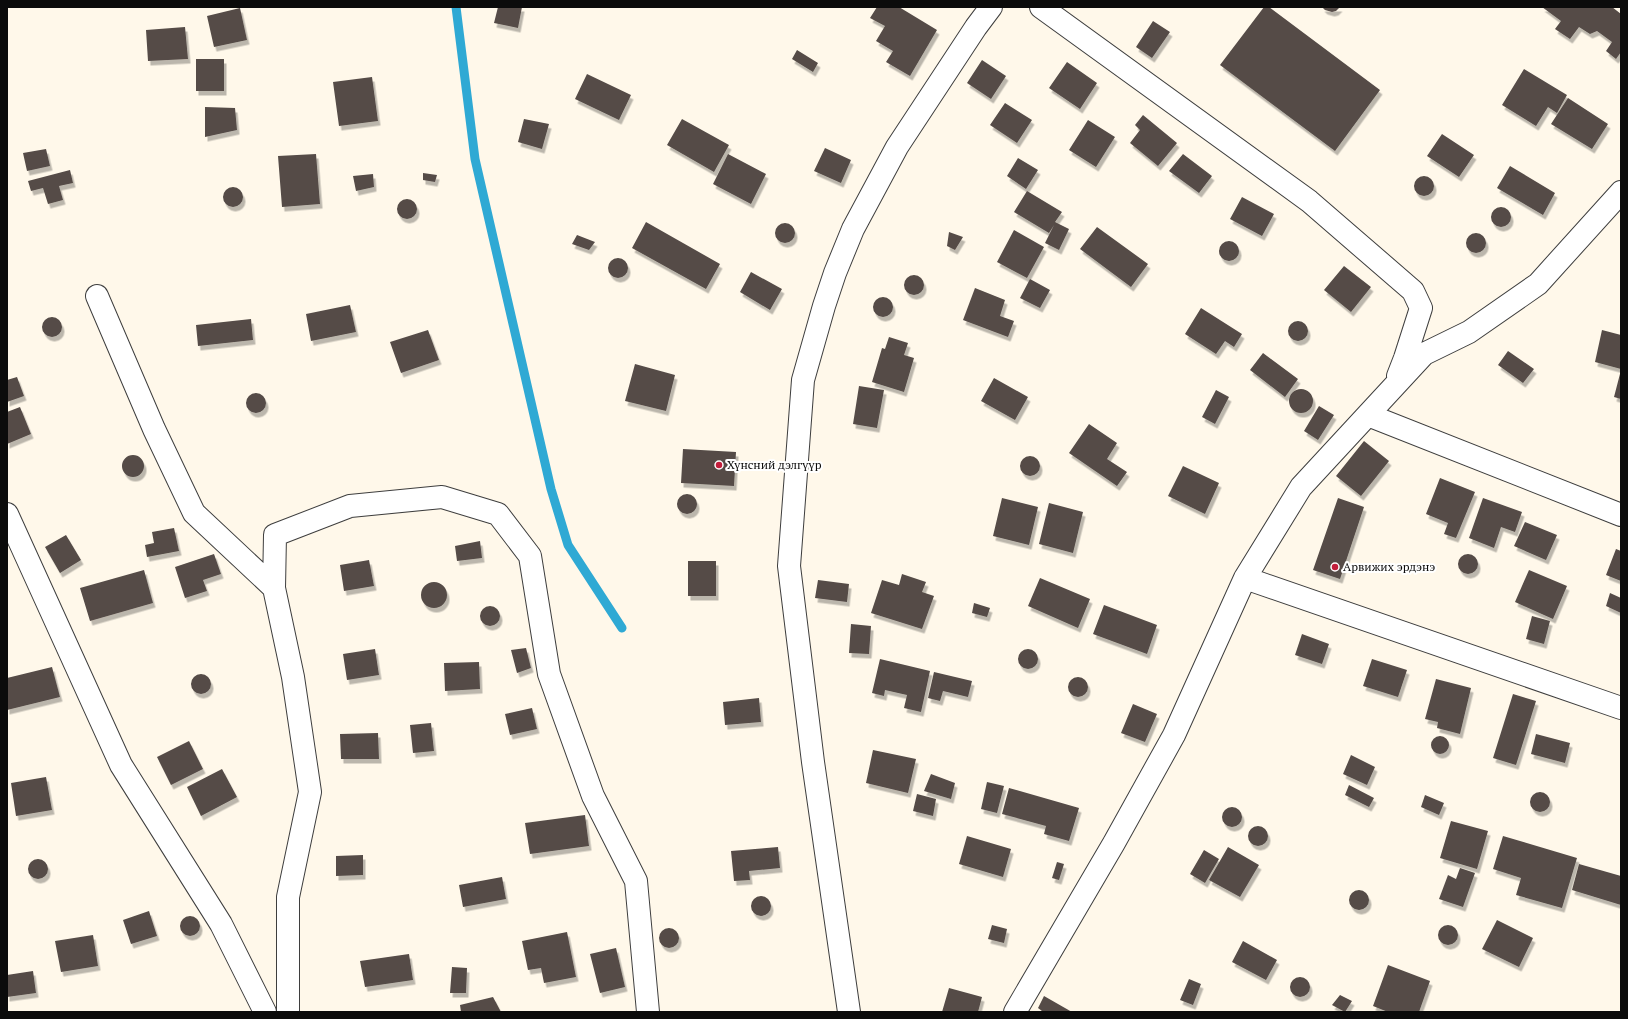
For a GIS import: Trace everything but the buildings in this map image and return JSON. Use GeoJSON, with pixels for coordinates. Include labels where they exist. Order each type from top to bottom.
{"type":"FeatureCollection","features":[{"type":"Feature","properties":{"kind":"street"},"geometry":{"type":"LineString","coordinates":[[849,1012],[813,762],[789,566],[802,380],[835,273],[853,229],[897,148],[976,27],[992,7]]}},
{"type":"Feature","properties":{"kind":"street"},"geometry":{"type":"LineString","coordinates":[[1041,7],[1309,202],[1413,291],[1421,308],[1405,358],[1392,389]]}},
{"type":"Feature","properties":{"kind":"street"},"geometry":{"type":"LineString","coordinates":[[1015,1012],[1110,850],[1174,735],[1245,578],[1301,487],[1424,354],[1469,332],[1538,284],[1621,192]]}},
{"type":"Feature","properties":{"kind":"street"},"geometry":{"type":"LineString","coordinates":[[97,296],[154,430],[194,513],[274,588]]}},
{"type":"Feature","properties":{"kind":"street"},"geometry":{"type":"LineString","coordinates":[[1368,415],[1621,516]]}},
{"type":"Feature","properties":{"kind":"street"},"geometry":{"type":"LineString","coordinates":[[288,1012],[288,897],[310,792],[293,676],[274,588],[275,535],[350,506],[442,497],[498,514],[530,556],[549,674],[593,796],[636,881],[648,1012]]}},
{"type":"Feature","properties":{"kind":"street"},"geometry":{"type":"LineString","coordinates":[[7,514],[121,765],[221,924],[265,1012]]}},
{"type":"Feature","properties":{"kind":"street"},"geometry":{"type":"LineString","coordinates":[[1245,578],[1621,708]]}},
{"type":"Feature","properties":{"kind":"waterway"},"geometry":{"type":"LineString","coordinates":[[456,7],[475,159],[551,489],[568,545],[622,628]]}},
{"type":"Feature","properties":{"kind":"place","name":"Хүнсний дэлгүүр"},"geometry":{"type":"Point","coordinates":[719,465]}},
{"type":"Feature","properties":{"kind":"place","name":"Арвижих эрдэнэ"},"geometry":{"type":"Point","coordinates":[1335,567]}}]}
